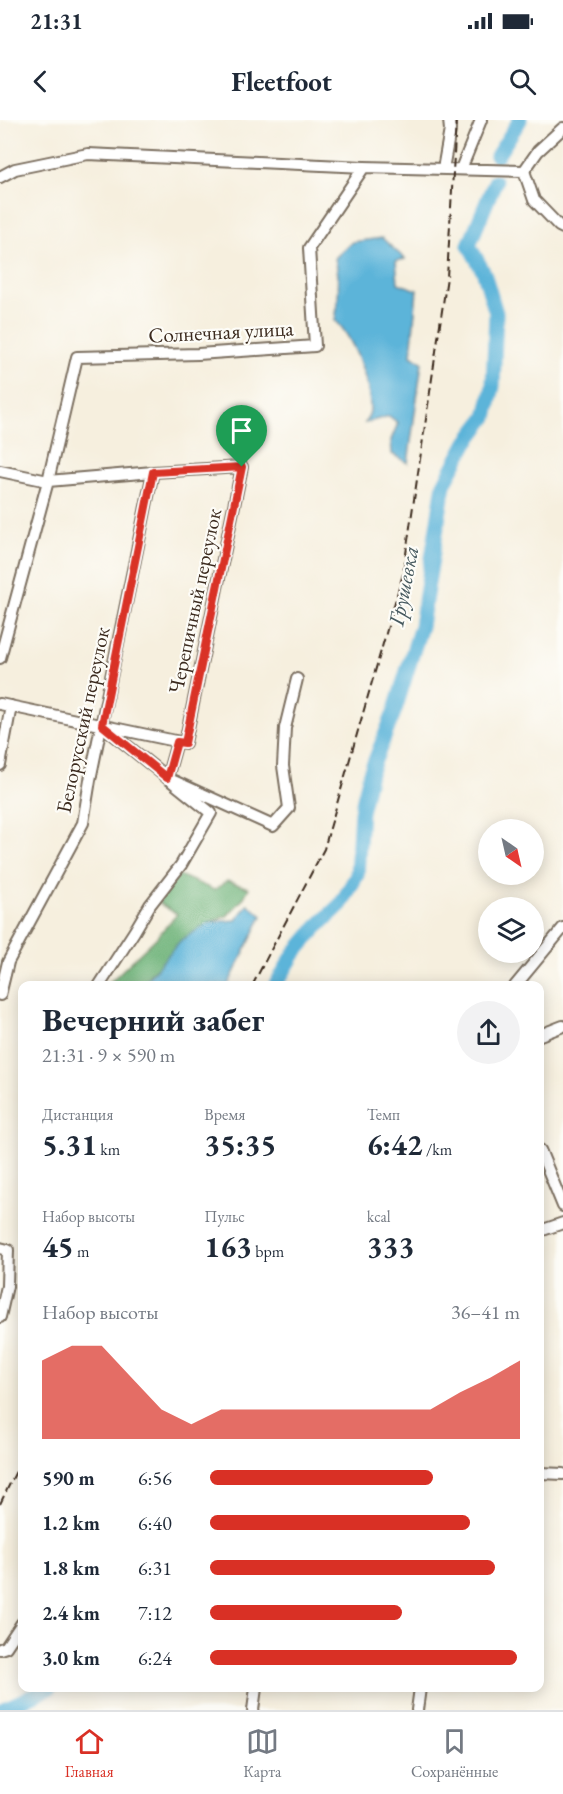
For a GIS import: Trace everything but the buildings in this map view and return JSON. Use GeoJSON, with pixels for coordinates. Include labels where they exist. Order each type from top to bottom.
{"type":"FeatureCollection","features":[{"type":"Feature","properties":{"kind":"street"},"geometry":{"type":"LineString","coordinates":[[443,169],[450,130],[449,120]]}},
{"type":"Feature","properties":{"kind":"street"},"geometry":{"type":"LineString","coordinates":[[461,170],[481,120]]}},
{"type":"Feature","properties":{"kind":"street"},"geometry":{"type":"LineString","coordinates":[[524,171],[538,151],[563,128]]}},
{"type":"Feature","properties":{"kind":"street"},"geometry":{"type":"LineString","coordinates":[[0,177],[15,169],[88,154],[364,167],[524,171]]}},
{"type":"Feature","properties":{"kind":"street","name":"Солнечная улица"},"geometry":{"type":"LineString","coordinates":[[48,481],[77,357],[198,354],[315,346],[309,248],[364,167]]}},
{"type":"Feature","properties":{"kind":"street"},"geometry":{"type":"LineString","coordinates":[[524,171],[534,200],[563,228]]}},
{"type":"Feature","properties":{"kind":"street","name":"Черепичный переулок"},"geometry":{"type":"LineString","coordinates":[[153,472],[242,467],[181,742],[167,778]]}},
{"type":"Feature","properties":{"kind":"street"},"geometry":{"type":"LineString","coordinates":[[0,471],[48,481],[153,472]]}},
{"type":"Feature","properties":{"kind":"street","name":"Белорусский переулок"},"geometry":{"type":"LineString","coordinates":[[0,995],[8,962],[82,823],[153,472]]}},
{"type":"Feature","properties":{"kind":"street"},"geometry":{"type":"LineString","coordinates":[[0,658],[48,481]]}},
{"type":"Feature","properties":{"kind":"street"},"geometry":{"type":"LineString","coordinates":[[167,778],[273,826],[289,808],[283,766],[285,728],[297,679]]}},
{"type":"Feature","properties":{"kind":"street"},"geometry":{"type":"LineString","coordinates":[[0,765],[6,705],[181,742]]}},
{"type":"Feature","properties":{"kind":"street"},"geometry":{"type":"LineString","coordinates":[[102,725],[211,813],[181,865],[150,905],[102,981]]}},
{"type":"Feature","properties":{"kind":"street"},"geometry":{"type":"LineString","coordinates":[[519,981],[563,928]]}},
{"type":"Feature","properties":{"kind":"street"},"geometry":{"type":"LineString","coordinates":[[544,1033],[563,1026]]}},
{"type":"Feature","properties":{"kind":"street"},"geometry":{"type":"LineString","coordinates":[[544,1160],[563,1206]]}},
{"type":"Feature","properties":{"kind":"street"},"geometry":{"type":"LineString","coordinates":[[544,1230],[563,1223]]}},
{"type":"Feature","properties":{"kind":"street"},"geometry":{"type":"LineString","coordinates":[[0,1317],[7,1286],[4,1249]]}},
{"type":"Feature","properties":{"kind":"street"},"geometry":{"type":"LineString","coordinates":[[544,1473],[563,1474]]}},
{"type":"Feature","properties":{"kind":"street"},"geometry":{"type":"LineString","coordinates":[[0,1649],[6,1647],[18,1629]]}},
{"type":"Feature","properties":{"kind":"street"},"geometry":{"type":"LineString","coordinates":[[253,1710],[255,1692]]}},
{"type":"Feature","properties":{"kind":"street"},"geometry":{"type":"LineString","coordinates":[[417,1710],[419,1692]]}},
{"type":"Feature","properties":{"kind":"green space"},"geometry":{"type":"Polygon","coordinates":[[[179,875],[214,890],[227,881],[249,888],[243,899],[227,916],[210,922],[151,973],[145,981],[111,981],[156,938],[177,914],[158,903],[179,875]]]}},
{"type":"Feature","properties":{"kind":"water"},"geometry":{"type":"Polygon","coordinates":[[[382,238],[405,259],[396,261],[398,283],[417,290],[411,355],[422,362],[408,463],[392,454],[391,440],[398,423],[389,416],[365,423],[369,415],[370,399],[364,375],[354,349],[335,320],[338,273],[335,258],[352,242],[382,238]]]}},
{"type":"Feature","properties":{"kind":"water"},"geometry":{"type":"Polygon","coordinates":[[[248,904],[262,916],[230,981],[145,981],[181,940],[210,922],[236,920],[248,904]]]}},
{"type":"Feature","properties":{"kind":"waterway","name":"Грушевка"},"geometry":{"type":"LineString","coordinates":[[497,156],[520,120]]}},
{"type":"Feature","properties":{"kind":"waterway","name":"Грушевка"},"geometry":{"type":"LineString","coordinates":[[278,981],[294,954],[341,904],[357,875],[361,812],[370,773],[395,710],[421,626],[444,484],[467,442],[486,417],[493,386],[496,313],[484,273],[469,245],[495,182]]}},
{"type":"Feature","properties":{"kind":"waterway","name":"Грушевка"},"geometry":{"type":"LineString","coordinates":[[2,1710],[40,1692]]}},
{"type":"Feature","properties":{"kind":"railway"},"geometry":{"type":"LineString","coordinates":[[255,981],[324,849],[403,574],[447,277],[456,120]]}},
{"type":"Feature","properties":{"kind":"railway"},"geometry":{"type":"LineString","coordinates":[[0,1504],[18,1467]]}},
{"type":"Feature","properties":{"kind":"route"},"geometry":{"type":"LineString","coordinates":[[242,467],[185,743],[177,742],[167,778],[102,725],[153,472],[242,467]]}}]}
